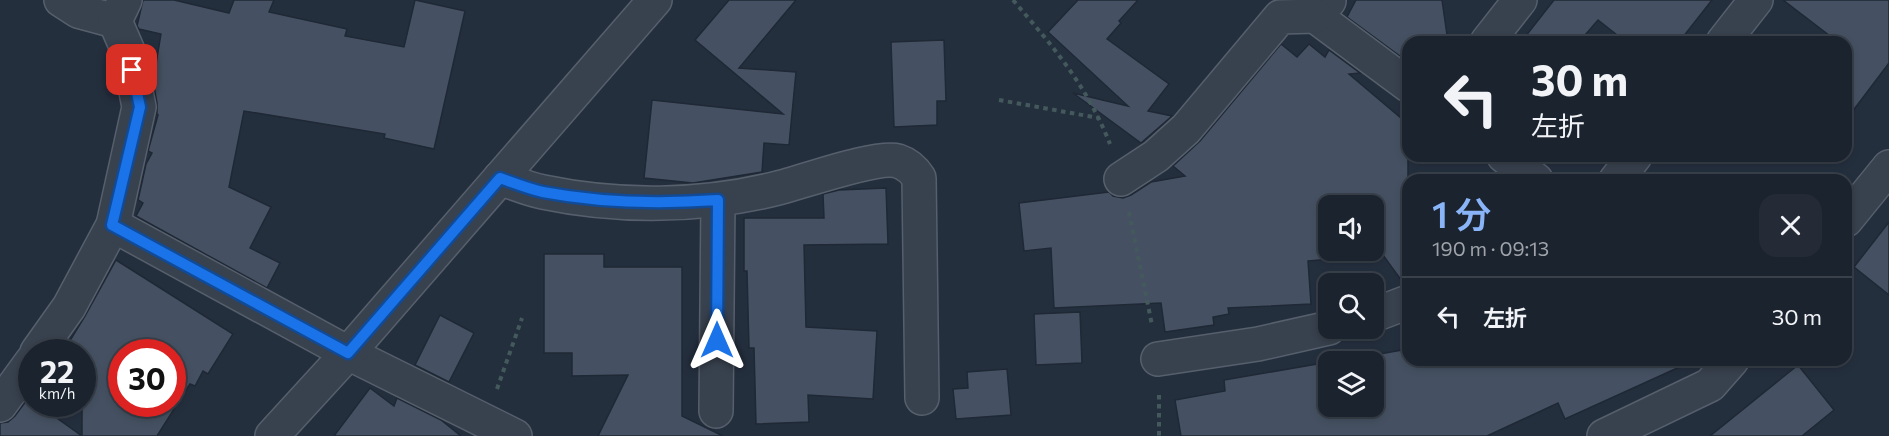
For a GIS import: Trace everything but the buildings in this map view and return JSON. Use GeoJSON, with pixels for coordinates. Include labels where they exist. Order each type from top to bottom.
{"type":"FeatureCollection","features":[{"type":"Feature","properties":{"kind":"street"},"geometry":{"type":"LineString","coordinates":[[46,339],[69,307],[112,225],[140,107],[120,10],[78,11],[62,0]]}},
{"type":"Feature","properties":{"kind":"street"},"geometry":{"type":"LineString","coordinates":[[272,436],[348,353],[655,0]]}},
{"type":"Feature","properties":{"kind":"street"},"geometry":{"type":"LineString","coordinates":[[1492,36],[1520,0]]}},
{"type":"Feature","properties":{"kind":"street"},"geometry":{"type":"LineString","coordinates":[[1728,36],[1756,0]]}},
{"type":"Feature","properties":{"kind":"street"},"geometry":{"type":"LineString","coordinates":[[1121,179],[1156,156],[1186,129],[1280,17],[1322,8],[1402,80]]}},
{"type":"Feature","properties":{"kind":"street"},"geometry":{"type":"LineString","coordinates":[[500,178],[540,191],[570,197],[685,202],[718,200],[776,189],[860,165],[887,160],[898,161],[914,170],[919,178],[922,398]]}},
{"type":"Feature","properties":{"kind":"street"},"geometry":{"type":"LineString","coordinates":[[1512,162],[1528,174]]}},
{"type":"Feature","properties":{"kind":"street"},"geometry":{"type":"LineString","coordinates":[[1621,174],[1630,162]]}},
{"type":"Feature","properties":{"kind":"street"},"geometry":{"type":"LineString","coordinates":[[1852,213],[1889,167]]}},
{"type":"Feature","properties":{"kind":"street"},"geometry":{"type":"LineString","coordinates":[[716,411],[718,200]]}},
{"type":"Feature","properties":{"kind":"street"},"geometry":{"type":"LineString","coordinates":[[112,225],[348,353],[515,436]]}},
{"type":"Feature","properties":{"kind":"street"},"geometry":{"type":"LineString","coordinates":[[1384,311],[1402,304]]}},
{"type":"Feature","properties":{"kind":"street"},"geometry":{"type":"LineString","coordinates":[[1158,359],[1258,344],[1318,330]]}},
{"type":"Feature","properties":{"kind":"street"},"geometry":{"type":"LineString","coordinates":[[1604,436],[1710,385],[1727,366]]}},
{"type":"Feature","properties":{"kind":"street"},"geometry":{"type":"LineString","coordinates":[[0,405],[18,380]]}},
{"type":"Feature","properties":{"kind":"path"},"geometry":{"type":"LineString","coordinates":[[999,100],[1099,118]]}},
{"type":"Feature","properties":{"kind":"path"},"geometry":{"type":"LineString","coordinates":[[485,421],[522,318]]}},
{"type":"Feature","properties":{"kind":"route"},"geometry":{"type":"LineString","coordinates":[[132,70],[140,107],[112,225],[348,353],[500,178],[540,191],[570,197],[645,202],[718,200],[717,340]]}}]}
